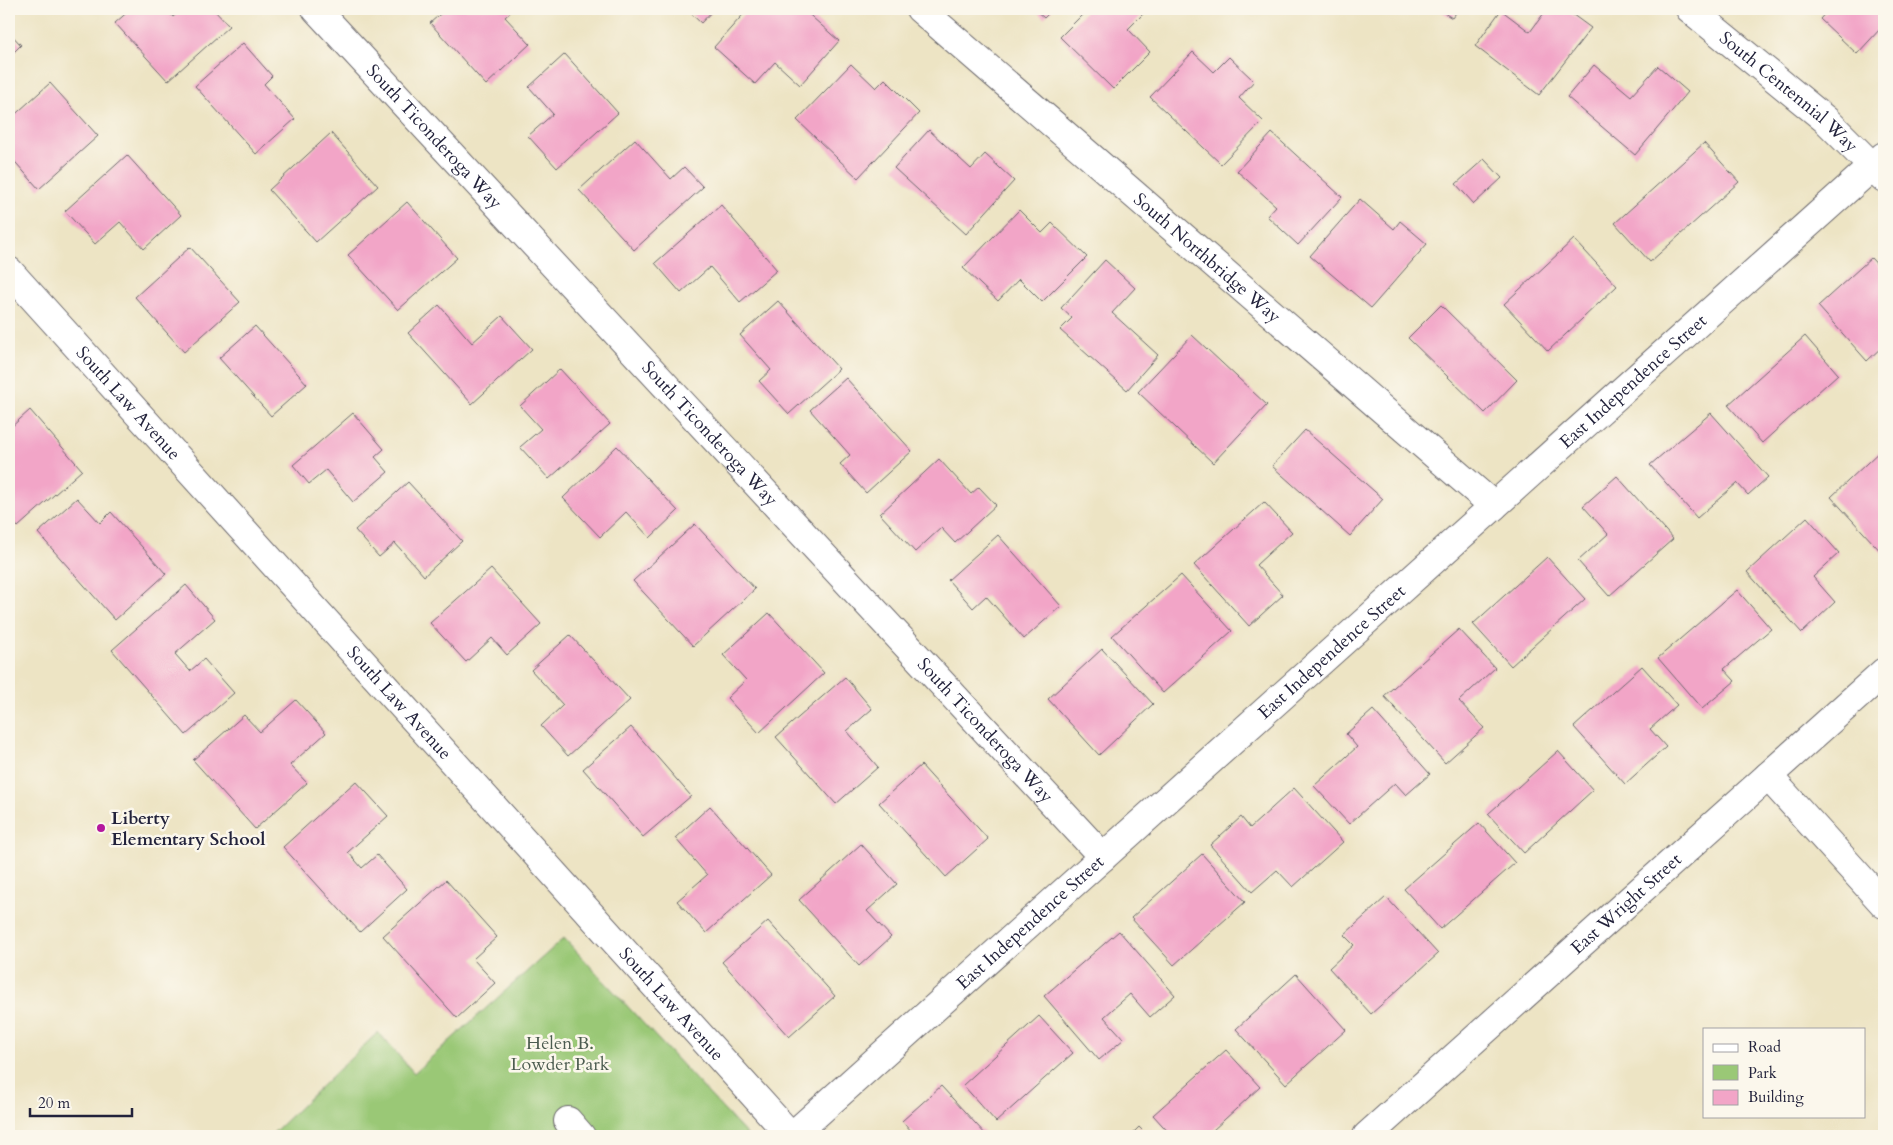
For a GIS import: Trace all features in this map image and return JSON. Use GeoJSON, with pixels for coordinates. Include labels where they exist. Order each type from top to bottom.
{"type":"FeatureCollection","features":[{"type":"Feature","properties":{"kind":"street","name":"South Ticonderoga Way"},"geometry":{"type":"LineString","coordinates":[[316,9],[1102,857]]}},
{"type":"Feature","properties":{"kind":"street","name":"South Northbridge Way"},"geometry":{"type":"LineString","coordinates":[[920,9],[1494,506]]}},
{"type":"Feature","properties":{"kind":"street","name":"South Centennial Way"},"geometry":{"type":"LineString","coordinates":[[1690,9],[1826,120],[1880,167]]}},
{"type":"Feature","properties":{"kind":"street","name":"East Independence Street"},"geometry":{"type":"LineString","coordinates":[[791,1136],[1494,506],[1880,167]]}},
{"type":"Feature","properties":{"kind":"street","name":"South Law Avenue"},"geometry":{"type":"LineString","coordinates":[[9,271],[791,1136]]}},
{"type":"Feature","properties":{"kind":"street","name":"East Wright Street"},"geometry":{"type":"LineString","coordinates":[[1367,1136],[1884,672]]}},
{"type":"Feature","properties":{"kind":"street"},"geometry":{"type":"LineString","coordinates":[[1768,776],[1884,904]]}},
{"type":"Feature","properties":{"kind":"green space","name":"Helen B. Lowder Park"},"geometry":{"type":"Polygon","coordinates":[[[564,938],[748,1136],[270,1136],[378,1032],[414,1073],[564,938]]]}},
{"type":"Feature","properties":{"kind":"building"},"geometry":{"type":"Polygon","coordinates":[[[131,9],[166,9],[173,17],[182,9],[213,9],[229,26],[168,81],[115,23],[131,9]]]}},
{"type":"Feature","properties":{"kind":"building"},"geometry":{"type":"Polygon","coordinates":[[[446,9],[514,9],[505,17],[530,44],[486,85],[430,23],[446,9]]]}},
{"type":"Feature","properties":{"kind":"building"},"geometry":{"type":"Polygon","coordinates":[[[686,9],[714,9],[701,23],[686,9]]]}},
{"type":"Feature","properties":{"kind":"building"},"geometry":{"type":"Polygon","coordinates":[[[748,9],[803,9],[839,41],[800,85],[775,62],[755,84],[714,47],[748,9]]]}},
{"type":"Feature","properties":{"kind":"building"},"geometry":{"type":"Polygon","coordinates":[[[1034,9],[1053,9],[1044,18],[1034,9]]]}},
{"type":"Feature","properties":{"kind":"building"},"geometry":{"type":"Polygon","coordinates":[[[1088,9],[1140,9],[1144,13],[1128,29],[1150,52],[1113,89],[1060,37],[1088,9]]]}},
{"type":"Feature","properties":{"kind":"building"},"geometry":{"type":"Polygon","coordinates":[[[1438,9],[1459,9],[1452,18],[1438,9]]]}},
{"type":"Feature","properties":{"kind":"building"},"geometry":{"type":"Polygon","coordinates":[[[1547,9],[1565,9],[1591,28],[1539,95],[1475,46],[1501,10],[1530,32],[1547,9]]]}},
{"type":"Feature","properties":{"kind":"building"},"geometry":{"type":"Polygon","coordinates":[[[1829,9],[1884,9],[1884,32],[1881,28],[1857,54],[1820,19],[1829,9]]]}},
{"type":"Feature","properties":{"kind":"building"},"geometry":{"type":"Polygon","coordinates":[[[9,32],[21,45],[9,57],[9,32]]]}},
{"type":"Feature","properties":{"kind":"building"},"geometry":{"type":"Polygon","coordinates":[[[243,43],[272,76],[264,84],[295,119],[256,154],[195,86],[243,43]]]}},
{"type":"Feature","properties":{"kind":"building"},"geometry":{"type":"Polygon","coordinates":[[[1193,52],[1214,72],[1229,57],[1254,81],[1239,98],[1263,121],[1221,164],[1150,97],[1193,52]]]}},
{"type":"Feature","properties":{"kind":"building"},"geometry":{"type":"Polygon","coordinates":[[[565,54],[618,113],[557,168],[528,136],[553,114],[529,87],[565,54]]]}},
{"type":"Feature","properties":{"kind":"building"},"geometry":{"type":"Polygon","coordinates":[[[851,64],[876,88],[885,79],[919,113],[858,178],[797,120],[851,64]]]}},
{"type":"Feature","properties":{"kind":"building"},"geometry":{"type":"Polygon","coordinates":[[[1594,65],[1631,96],[1658,66],[1688,92],[1635,155],[1567,97],[1594,65]]]}},
{"type":"Feature","properties":{"kind":"building"},"geometry":{"type":"Polygon","coordinates":[[[50,83],[98,136],[39,189],[9,155],[9,120],[50,83]]]}},
{"type":"Feature","properties":{"kind":"building"},"geometry":{"type":"Polygon","coordinates":[[[929,130],[971,169],[985,154],[1014,181],[966,234],[894,168],[929,130]]]}},
{"type":"Feature","properties":{"kind":"building"},"geometry":{"type":"Polygon","coordinates":[[[331,133],[378,186],[316,242],[269,190],[331,133]]]}},
{"type":"Feature","properties":{"kind":"building"},"geometry":{"type":"Polygon","coordinates":[[[1272,133],[1342,197],[1298,245],[1267,216],[1276,206],[1237,171],[1272,133]]]}},
{"type":"Feature","properties":{"kind":"building"},"geometry":{"type":"Polygon","coordinates":[[[635,139],[671,179],[684,167],[703,187],[634,250],[579,190],[635,139]]]}},
{"type":"Feature","properties":{"kind":"building"},"geometry":{"type":"Polygon","coordinates":[[[1704,143],[1739,182],[1650,262],[1615,223],[1704,143]]]}},
{"type":"Feature","properties":{"kind":"building"},"geometry":{"type":"Polygon","coordinates":[[[127,155],[181,215],[144,249],[120,222],[95,244],[65,211],[127,155]]]}},
{"type":"Feature","properties":{"kind":"building"},"geometry":{"type":"Polygon","coordinates":[[[1484,159],[1502,178],[1474,204],[1456,184],[1484,159]]]}},
{"type":"Feature","properties":{"kind":"building"},"geometry":{"type":"Polygon","coordinates":[[[1360,199],[1394,229],[1400,221],[1427,244],[1371,308],[1310,256],[1360,199]]]}},
{"type":"Feature","properties":{"kind":"building"},"geometry":{"type":"Polygon","coordinates":[[[407,202],[457,258],[398,310],[348,255],[407,202]]]}},
{"type":"Feature","properties":{"kind":"building"},"geometry":{"type":"Polygon","coordinates":[[[721,205],[777,270],[740,302],[710,267],[681,293],[655,263],[721,205]]]}},
{"type":"Feature","properties":{"kind":"building"},"geometry":{"type":"Polygon","coordinates":[[[1019,210],[1042,233],[1052,223],[1087,257],[1042,302],[1019,279],[998,301],[963,268],[1019,210]]]}},
{"type":"Feature","properties":{"kind":"building"},"geometry":{"type":"Polygon","coordinates":[[[1574,239],[1617,286],[1548,351],[1504,304],[1574,239]]]}},
{"type":"Feature","properties":{"kind":"building"},"geometry":{"type":"Polygon","coordinates":[[[190,247],[240,302],[184,352],[135,297],[190,247]]]}},
{"type":"Feature","properties":{"kind":"building"},"geometry":{"type":"Polygon","coordinates":[[[1871,258],[1884,272],[1884,345],[1867,361],[1818,306],[1871,258]]]}},
{"type":"Feature","properties":{"kind":"building"},"geometry":{"type":"Polygon","coordinates":[[[1105,260],[1135,288],[1112,313],[1158,355],[1127,390],[1060,330],[1072,318],[1061,308],[1105,260]]]}},
{"type":"Feature","properties":{"kind":"building"},"geometry":{"type":"Polygon","coordinates":[[[778,301],[839,369],[789,414],[759,381],[771,370],[740,335],[778,301]]]}},
{"type":"Feature","properties":{"kind":"building"},"geometry":{"type":"Polygon","coordinates":[[[439,305],[472,343],[502,316],[532,349],[472,404],[408,333],[439,305]]]}},
{"type":"Feature","properties":{"kind":"building"},"geometry":{"type":"Polygon","coordinates":[[[1441,305],[1517,380],[1485,413],[1408,338],[1441,305]]]}},
{"type":"Feature","properties":{"kind":"building"},"geometry":{"type":"Polygon","coordinates":[[[255,326],[307,384],[271,416],[219,358],[255,326]]]}},
{"type":"Feature","properties":{"kind":"building"},"geometry":{"type":"Polygon","coordinates":[[[1192,335],[1267,405],[1213,463],[1138,392],[1192,335]]]}},
{"type":"Feature","properties":{"kind":"building"},"geometry":{"type":"Polygon","coordinates":[[[1805,336],[1838,374],[1762,443],[1728,405],[1805,336]]]}},
{"type":"Feature","properties":{"kind":"building"},"geometry":{"type":"Polygon","coordinates":[[[560,369],[610,424],[549,479],[520,447],[541,429],[520,406],[560,369]]]}},
{"type":"Feature","properties":{"kind":"building"},"geometry":{"type":"Polygon","coordinates":[[[846,378],[912,451],[866,493],[840,464],[850,455],[810,410],[846,378]]]}},
{"type":"Feature","properties":{"kind":"building"},"geometry":{"type":"Polygon","coordinates":[[[30,410],[82,470],[18,527],[9,517],[9,429],[30,410]]]}},
{"type":"Feature","properties":{"kind":"building"},"geometry":{"type":"Polygon","coordinates":[[[353,413],[384,449],[375,457],[388,472],[353,502],[326,470],[309,484],[293,465],[353,413]]]}},
{"type":"Feature","properties":{"kind":"building"},"geometry":{"type":"Polygon","coordinates":[[[1711,413],[1768,477],[1748,495],[1737,483],[1697,518],[1650,465],[1711,413]]]}},
{"type":"Feature","properties":{"kind":"building"},"geometry":{"type":"Polygon","coordinates":[[[1305,430],[1383,499],[1350,536],[1272,466],[1305,430]]]}},
{"type":"Feature","properties":{"kind":"building"},"geometry":{"type":"Polygon","coordinates":[[[617,446],[678,511],[650,538],[626,512],[600,537],[563,498],[617,446]]]}},
{"type":"Feature","properties":{"kind":"building"},"geometry":{"type":"Polygon","coordinates":[[[1884,447],[1884,555],[1831,497],[1884,447]]]}},
{"type":"Feature","properties":{"kind":"building"},"geometry":{"type":"Polygon","coordinates":[[[939,459],[971,494],[979,487],[996,505],[955,543],[941,528],[915,552],[880,514],[939,459]]]}},
{"type":"Feature","properties":{"kind":"building"},"geometry":{"type":"Polygon","coordinates":[[[1617,476],[1673,539],[1609,596],[1578,561],[1608,534],[1583,506],[1617,476]]]}},
{"type":"Feature","properties":{"kind":"building"},"geometry":{"type":"Polygon","coordinates":[[[408,482],[462,541],[424,576],[395,543],[379,557],[355,530],[408,482]]]}},
{"type":"Feature","properties":{"kind":"building"},"geometry":{"type":"Polygon","coordinates":[[[77,498],[100,523],[111,512],[166,574],[115,620],[38,533],[77,498]]]}},
{"type":"Feature","properties":{"kind":"building"},"geometry":{"type":"Polygon","coordinates":[[[1264,502],[1292,532],[1256,565],[1283,595],[1249,626],[1194,565],[1264,502]]]}},
{"type":"Feature","properties":{"kind":"building"},"geometry":{"type":"Polygon","coordinates":[[[1807,517],[1839,553],[1813,577],[1835,602],[1802,633],[1747,572],[1807,517]]]}},
{"type":"Feature","properties":{"kind":"building"},"geometry":{"type":"Polygon","coordinates":[[[695,524],[755,589],[693,646],[633,581],[695,524]]]}},
{"type":"Feature","properties":{"kind":"building"},"geometry":{"type":"Polygon","coordinates":[[[998,535],[1061,606],[1024,639],[986,596],[973,608],[948,580],[998,535]]]}},
{"type":"Feature","properties":{"kind":"building"},"geometry":{"type":"Polygon","coordinates":[[[1547,557],[1585,599],[1511,666],[1473,624],[1547,557]]]}},
{"type":"Feature","properties":{"kind":"building"},"geometry":{"type":"Polygon","coordinates":[[[491,569],[541,624],[507,655],[492,638],[466,662],[430,623],[491,569]]]}},
{"type":"Feature","properties":{"kind":"building"},"geometry":{"type":"Polygon","coordinates":[[[1181,575],[1232,631],[1163,693],[1112,636],[1181,575]]]}},
{"type":"Feature","properties":{"kind":"building"},"geometry":{"type":"Polygon","coordinates":[[[186,585],[215,619],[175,654],[190,671],[204,659],[234,693],[186,735],[112,650],[186,585]]]}},
{"type":"Feature","properties":{"kind":"building"},"geometry":{"type":"Polygon","coordinates":[[[1737,590],[1771,629],[1724,669],[1735,681],[1702,709],[1658,658],[1737,590]]]}},
{"type":"Feature","properties":{"kind":"building"},"geometry":{"type":"Polygon","coordinates":[[[769,613],[824,673],[759,733],[727,698],[746,680],[723,655],[769,613]]]}},
{"type":"Feature","properties":{"kind":"building"},"geometry":{"type":"Polygon","coordinates":[[[1459,629],[1495,668],[1459,701],[1484,728],[1445,763],[1384,696],[1459,629]]]}},
{"type":"Feature","properties":{"kind":"building"},"geometry":{"type":"Polygon","coordinates":[[[570,635],[630,700],[568,756],[541,726],[563,705],[531,670],[570,635]]]}},
{"type":"Feature","properties":{"kind":"building"},"geometry":{"type":"Polygon","coordinates":[[[1102,649],[1153,704],[1099,755],[1048,699],[1102,649]]]}},
{"type":"Feature","properties":{"kind":"building"},"geometry":{"type":"Polygon","coordinates":[[[1642,666],[1677,705],[1650,729],[1666,747],[1625,784],[1574,727],[1642,666]]]}},
{"type":"Feature","properties":{"kind":"building"},"geometry":{"type":"Polygon","coordinates":[[[845,677],[872,709],[847,731],[878,767],[836,804],[776,737],[845,677]]]}},
{"type":"Feature","properties":{"kind":"building"},"geometry":{"type":"Polygon","coordinates":[[[296,700],[326,733],[290,765],[307,783],[255,829],[193,760],[244,715],[260,732],[296,700]]]}},
{"type":"Feature","properties":{"kind":"building"},"geometry":{"type":"Polygon","coordinates":[[[1373,710],[1430,774],[1406,795],[1395,783],[1349,824],[1314,786],[1357,747],[1346,734],[1373,710]]]}},
{"type":"Feature","properties":{"kind":"building"},"geometry":{"type":"Polygon","coordinates":[[[631,727],[691,796],[643,837],[583,769],[631,727]]]}},
{"type":"Feature","properties":{"kind":"building"},"geometry":{"type":"Polygon","coordinates":[[[1558,751],[1593,790],[1524,853],[1488,814],[1558,751]]]}},
{"type":"Feature","properties":{"kind":"building"},"geometry":{"type":"Polygon","coordinates":[[[921,765],[988,839],[946,877],[879,803],[921,765]]]}},
{"type":"Feature","properties":{"kind":"building"},"geometry":{"type":"Polygon","coordinates":[[[356,781],[388,816],[348,852],[362,868],[377,855],[407,889],[360,932],[283,847],[356,781]]]}},
{"type":"Feature","properties":{"kind":"building"},"geometry":{"type":"Polygon","coordinates":[[[1294,788],[1343,842],[1293,887],[1277,870],[1252,892],[1210,845],[1241,817],[1250,828],[1294,788]]]}},
{"type":"Feature","properties":{"kind":"building"},"geometry":{"type":"Polygon","coordinates":[[[710,806],[771,875],[706,933],[677,901],[707,875],[675,838],[710,806]]]}},
{"type":"Feature","properties":{"kind":"building"},"geometry":{"type":"Polygon","coordinates":[[[1479,823],[1515,863],[1440,929],[1404,889],[1479,823]]]}},
{"type":"Feature","properties":{"kind":"building"},"geometry":{"type":"Polygon","coordinates":[[[861,844],[897,884],[867,911],[891,937],[859,966],[799,900],[861,844]]]}},
{"type":"Feature","properties":{"kind":"building"},"geometry":{"type":"Polygon","coordinates":[[[1202,854],[1245,902],[1174,965],[1131,918],[1202,854]]]}},
{"type":"Feature","properties":{"kind":"building"},"geometry":{"type":"Polygon","coordinates":[[[446,880],[497,937],[473,959],[495,983],[457,1018],[383,936],[446,880]]]}},
{"type":"Feature","properties":{"kind":"building"},"geometry":{"type":"Polygon","coordinates":[[[1386,897],[1438,954],[1371,1014],[1329,968],[1354,945],[1344,935],[1386,897]]]}},
{"type":"Feature","properties":{"kind":"building"},"geometry":{"type":"Polygon","coordinates":[[[768,921],[835,996],[789,1037],[722,962],[768,921]]]}},
{"type":"Feature","properties":{"kind":"building"},"geometry":{"type":"Polygon","coordinates":[[[1119,931],[1175,995],[1150,1017],[1130,994],[1104,1017],[1124,1039],[1099,1060],[1044,996],[1119,931]]]}},
{"type":"Feature","properties":{"kind":"building"},"geometry":{"type":"Polygon","coordinates":[[[1296,974],[1346,1030],[1286,1084],[1236,1029],[1296,974]]]}},
{"type":"Feature","properties":{"kind":"building"},"geometry":{"type":"Polygon","coordinates":[[[1039,1016],[1073,1053],[996,1122],[963,1085],[1039,1016]]]}},
{"type":"Feature","properties":{"kind":"building"},"geometry":{"type":"Polygon","coordinates":[[[1226,1050],[1260,1087],[1212,1131],[1216,1136],[1172,1136],[1153,1115],[1226,1050]]]}},
{"type":"Feature","properties":{"kind":"building"},"geometry":{"type":"Polygon","coordinates":[[[941,1086],[987,1136],[916,1136],[902,1121],[941,1086]]]}},
{"type":"Feature","properties":{"kind":"building"},"geometry":{"type":"Polygon","coordinates":[[[1139,1127],[1148,1136],[1130,1136],[1139,1127]]]}},
{"type":"Feature","properties":{"kind":"place","name":"Liberty Elementary School"},"geometry":{"type":"Point","coordinates":[101,828]}}]}
